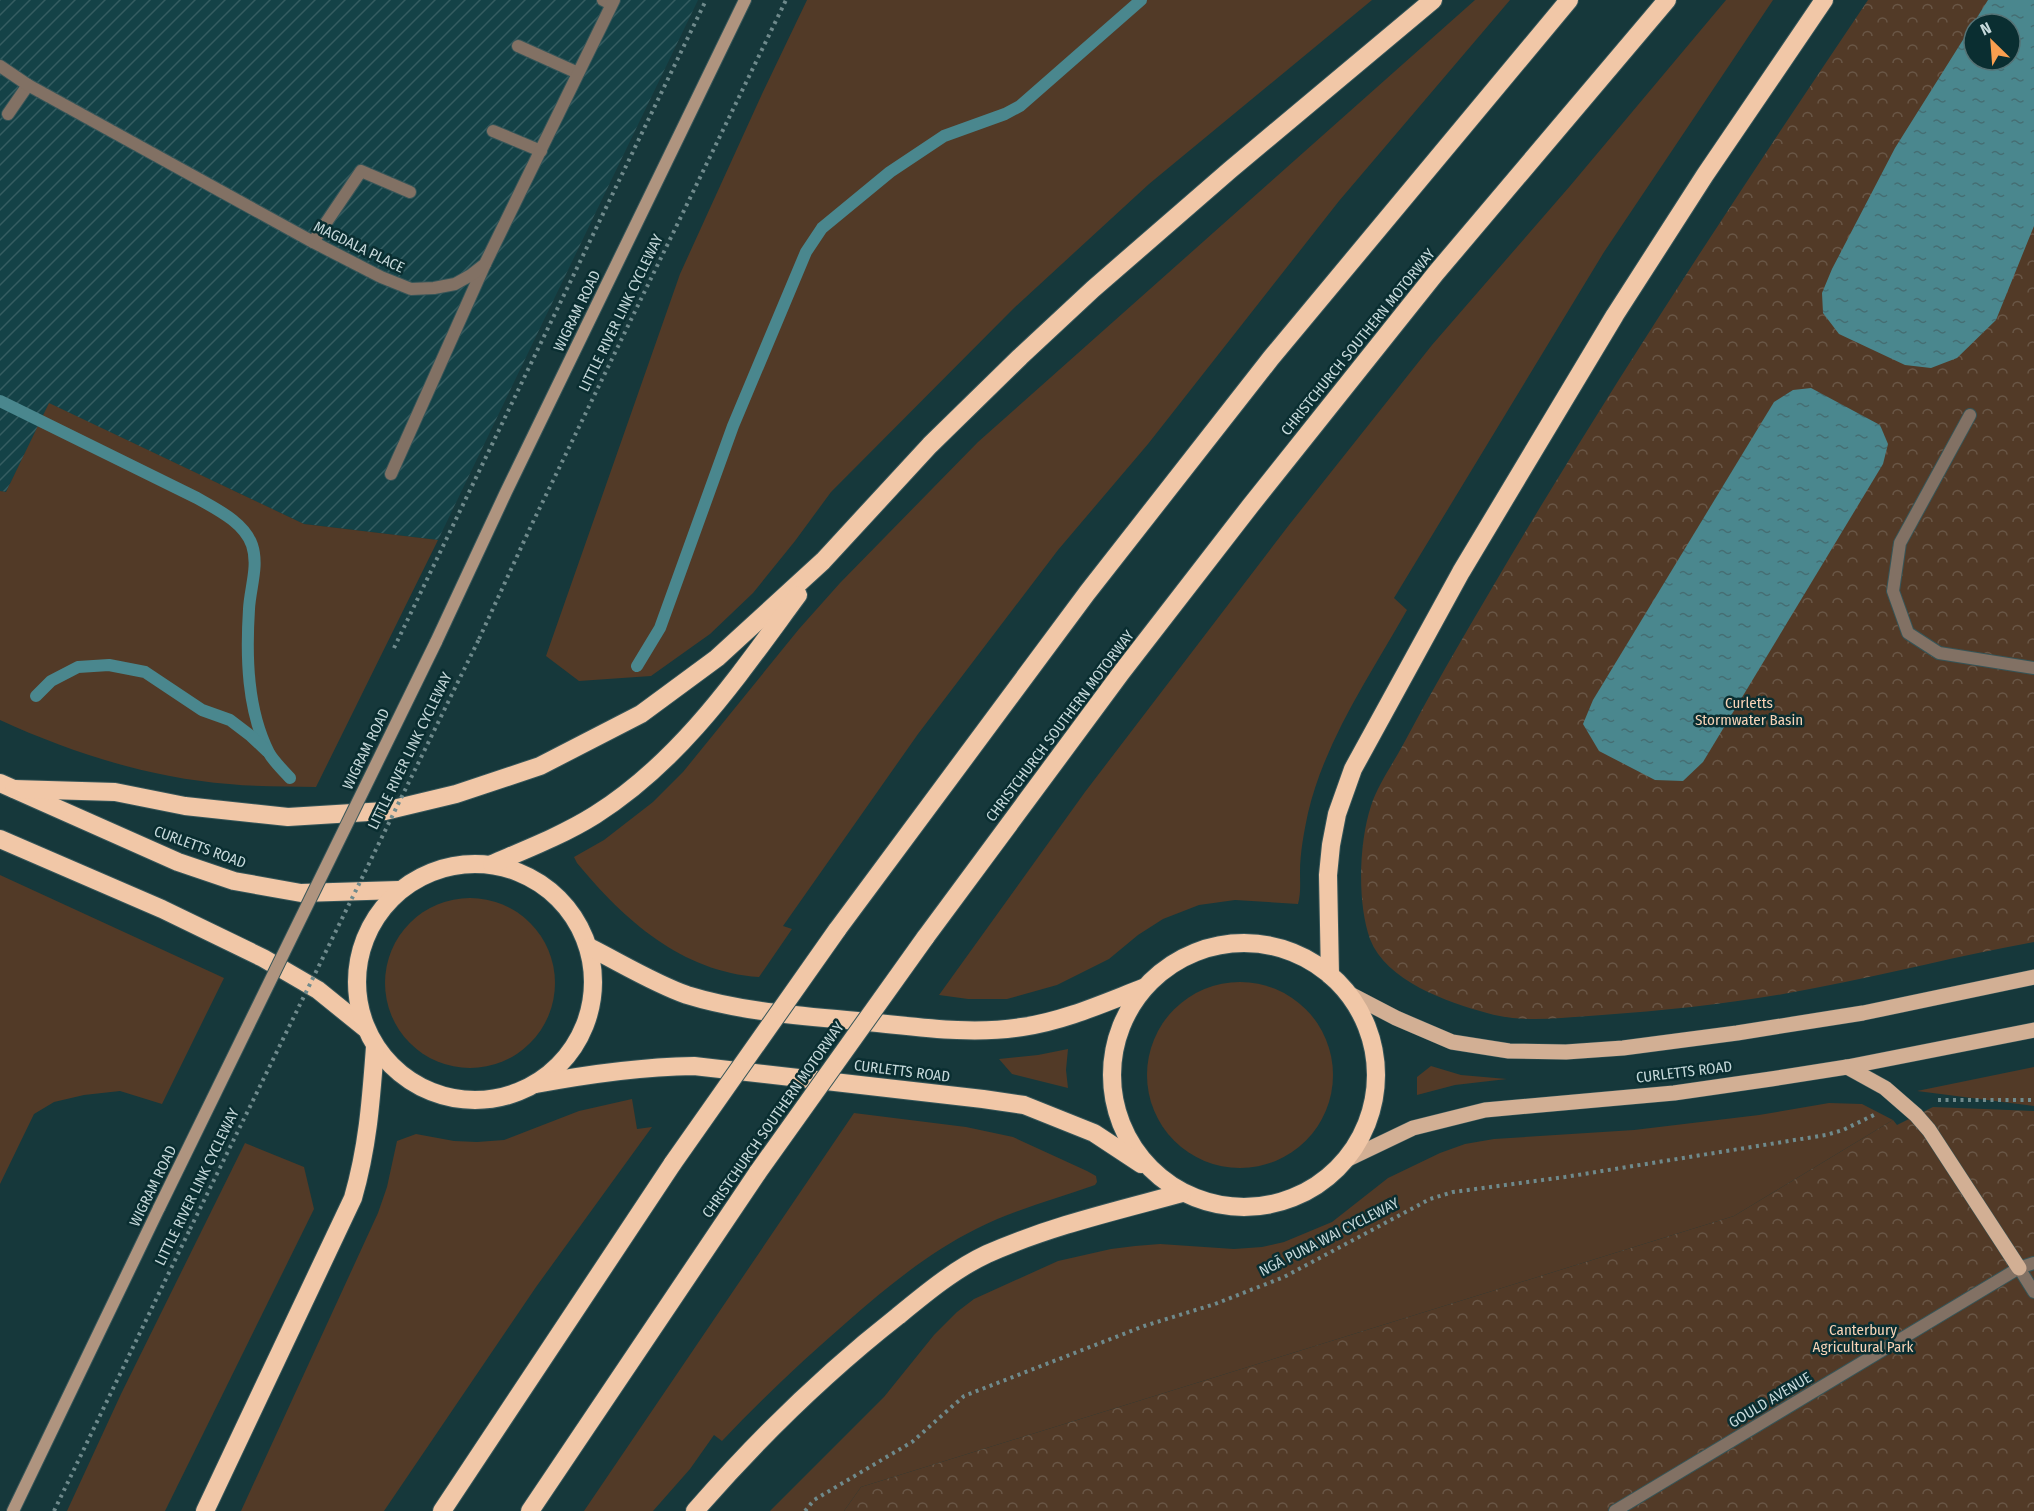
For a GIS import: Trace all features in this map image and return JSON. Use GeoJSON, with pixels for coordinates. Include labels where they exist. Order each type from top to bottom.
{"type":"FeatureCollection","features":[{"type":"Feature","properties":{"kind":"highway"},"geometry":{"type":"LineString","coordinates":[[7,786],[114,792],[185,807],[288,817],[385,811],[456,794],[540,766],[640,714],[717,658],[823,561],[930,445],[1020,357],[1230,170],[1433,0]]}},
{"type":"Feature","properties":{"kind":"highway"},"geometry":{"type":"LineString","coordinates":[[442,1511],[673,1163],[837,930],[1087,593],[1271,358],[1569,0]]}},
{"type":"Feature","properties":{"kind":"highway","name":"CHRISTCHURCH SOUTHERN MOTORWAY"},"geometry":{"type":"LineString","coordinates":[[530,1511],[758,1172],[925,938],[1121,673],[1258,496],[1436,273],[1667,0]]}},
{"type":"Feature","properties":{"kind":"highway"},"geometry":{"type":"LineString","coordinates":[[1330,975],[1328,875],[1331,845],[1337,814],[1353,769],[1461,572],[1615,315],[1705,175],[1824,0]]}},
{"type":"Feature","properties":{"kind":"highway"},"geometry":{"type":"LineString","coordinates":[[492,864],[546,841],[594,815],[626,793],[682,744],[719,701],[823,561]]}},
{"type":"Feature","properties":{"kind":"highway","name":"CURLETTS ROAD"},"geometry":{"type":"LineString","coordinates":[[7,786],[178,862],[234,881],[301,893],[399,890]]}},
{"type":"Feature","properties":{"kind":"highway"},"geometry":{"type":"LineString","coordinates":[[0,839],[162,909],[263,958],[318,990],[365,1028]]}},
{"type":"Feature","properties":{"kind":"highway"},"geometry":{"type":"LineString","coordinates":[[459,864],[492,864],[524,874],[552,892],[574,916],[589,947],[594,987],[585,1026],[564,1060],[533,1085],[500,1098],[464,1100],[429,1092],[399,1074],[375,1047],[365,1028],[357,999],[357,968],[364,939],[379,912],[399,890],[427,873],[459,864]]}},
{"type":"Feature","properties":{"kind":"highway","name":"CURLETTS ROAD"},"geometry":{"type":"LineString","coordinates":[[533,1085],[597,1072],[694,1066],[931,1092],[1024,1105],[1094,1133],[1182,1193],[1210,1203],[1239,1208],[1269,1205],[1297,1196],[1323,1181],[1344,1161],[1361,1136],[1372,1108],[1376,1078],[1373,1047],[1364,1019],[1348,993],[1330,975],[1309,960],[1286,950],[1260,944],[1234,943],[1209,947],[1185,956],[1162,970],[1143,988]]}},
{"type":"Feature","properties":{"kind":"highway"},"geometry":{"type":"LineString","coordinates":[[589,947],[684,994],[721,1005],[822,1018],[964,1031],[994,1031],[1025,1027],[1081,1012],[1143,988]]}},
{"type":"Feature","properties":{"kind":"highway"},"geometry":{"type":"LineString","coordinates":[[1143,988],[1124,1018],[1113,1051],[1111,1086],[1119,1120],[1145,1167]]}},
{"type":"Feature","properties":{"kind":"highway"},"geometry":{"type":"LineString","coordinates":[[205,1511],[353,1198],[363,1162],[368,1130],[375,1047]]}},
{"type":"Feature","properties":{"kind":"highway"},"geometry":{"type":"LineString","coordinates":[[695,1511],[790,1412],[868,1339],[951,1276],[985,1256],[1037,1233],[1182,1193]]}},
{"type":"Feature","properties":{"kind":"main road","name":"WIGRAM ROAD"},"geometry":{"type":"LineString","coordinates":[[13,1511],[436,642],[506,492],[745,0]]}},
{"type":"Feature","properties":{"kind":"main road","name":"CURLETTS ROAD"},"geometry":{"type":"LineString","coordinates":[[1348,993],[1396,1018],[1452,1042],[1509,1052],[1566,1052],[1623,1048],[1737,1034],[1863,1013],[2034,977]]}},
{"type":"Feature","properties":{"kind":"main road","name":"CURLETTS ROAD"},"geometry":{"type":"LineString","coordinates":[[1344,1161],[1413,1128],[1485,1110],[1674,1093],[1846,1067],[2034,1030]]}},
{"type":"Feature","properties":{"kind":"main road"},"geometry":{"type":"LineString","coordinates":[[1846,1067],[1885,1088],[1916,1115],[2027,1265]]}},
{"type":"Feature","properties":{"kind":"street","name":"MAGDALA PLACE"},"geometry":{"type":"LineString","coordinates":[[0,66],[28,85],[381,277],[411,289],[434,288],[455,284],[485,264],[578,73],[609,1]]}},
{"type":"Feature","properties":{"kind":"street"},"geometry":{"type":"LineString","coordinates":[[518,46],[578,73]]}},
{"type":"Feature","properties":{"kind":"street"},"geometry":{"type":"LineString","coordinates":[[8,114],[28,85]]}},
{"type":"Feature","properties":{"kind":"street"},"geometry":{"type":"LineString","coordinates":[[493,131],[541,151]]}},
{"type":"Feature","properties":{"kind":"street"},"geometry":{"type":"LineString","coordinates":[[313,242],[361,171],[410,192]]}},
{"type":"Feature","properties":{"kind":"street"},"geometry":{"type":"LineString","coordinates":[[391,474],[485,264]]}},
{"type":"Feature","properties":{"kind":"street"},"geometry":{"type":"LineString","coordinates":[[1970,415],[1900,543],[1893,591],[1908,633],[1939,653],[2034,668]]}},
{"type":"Feature","properties":{"kind":"street"},"geometry":{"type":"LineString","coordinates":[[2027,1265],[2034,1292]]}},
{"type":"Feature","properties":{"kind":"street","name":"GOULD AVENUE"},"geometry":{"type":"LineString","coordinates":[[1615,1511],[2027,1265]]}},
{"type":"Feature","properties":{"kind":"path"},"geometry":{"type":"LineString","coordinates":[[394,648],[706,0]]}},
{"type":"Feature","properties":{"kind":"path","name":"LITTLE RIVER LINK CYCLEWAY"},"geometry":{"type":"LineString","coordinates":[[54,1511],[479,639],[531,526],[786,0]]}},
{"type":"Feature","properties":{"kind":"path"},"geometry":{"type":"LineString","coordinates":[[1931,1100],[2034,1100]]}},
{"type":"Feature","properties":{"kind":"path","name":"NGĀ PUNA WAI CYCLEWAY"},"geometry":{"type":"LineString","coordinates":[[805,1511],[814,1500],[912,1442],[964,1396],[1144,1326],[1215,1304],[1284,1277],[1430,1199],[1474,1188],[1564,1177],[1826,1135],[1875,1115]]}},
{"type":"Feature","properties":{"kind":"shaded area"},"geometry":{"type":"Polygon","coordinates":[[[0,0],[698,0],[438,540],[304,524],[50,404],[6,492],[0,491],[0,0]]]}},
{"type":"Feature","properties":{"kind":"green space"},"geometry":{"type":"Polygon","coordinates":[[[807,0],[1372,0],[1149,184],[1014,308],[831,492],[753,593],[710,634],[651,676],[579,681],[546,656],[680,274],[807,0]]]}},
{"type":"Feature","properties":{"kind":"green space"},"geometry":{"type":"Polygon","coordinates":[[[1475,0],[1510,0],[1339,201],[1148,444],[1058,550],[918,734],[783,926],[792,929],[759,977],[731,973],[680,954],[657,940],[614,904],[574,857],[604,840],[653,802],[683,772],[799,629],[840,583],[978,442],[1475,0]]]}},
{"type":"Feature","properties":{"kind":"green space"},"geometry":{"type":"Polygon","coordinates":[[[1726,0],[1773,0],[1604,252],[1394,598],[1407,610],[1350,708],[1316,786],[1302,842],[1298,904],[1235,900],[1199,905],[1163,919],[1138,935],[1109,959],[1057,985],[1007,999],[968,999],[939,995],[1085,792],[1289,525],[1432,345],[1570,186],[1726,0]]]}},
{"type":"Feature","properties":{"kind":"green space","name":"Curletts Stormwater Basin"},"geometry":{"type":"Polygon","coordinates":[[[1868,0],[2034,0],[2034,942],[1789,993],[1656,1011],[1530,1019],[1501,1016],[1454,1003],[1420,988],[1389,967],[1378,954],[1370,939],[1363,908],[1361,872],[1364,837],[1374,798],[1458,645],[1582,438],[1723,218],[1868,0]]]}},
{"type":"Feature","properties":{"kind":"green space"},"geometry":{"type":"Polygon","coordinates":[[[49,403],[304,524],[438,540],[316,787],[240,785],[199,781],[141,770],[83,753],[0,720],[0,491],[6,492],[49,403]]]}},
{"type":"Feature","properties":{"kind":"green space"},"geometry":{"type":"Polygon","coordinates":[[[0,875],[224,978],[162,1104],[120,1091],[84,1095],[54,1102],[34,1114],[0,1184],[0,875]]]}},
{"type":"Feature","properties":{"kind":"green space"},"geometry":{"type":"Polygon","coordinates":[[[470,898],[502,905],[530,923],[548,951],[555,983],[548,1015],[530,1043],[502,1061],[470,1068],[438,1061],[410,1043],[392,1015],[385,983],[392,951],[410,923],[438,905],[470,898]]]}},
{"type":"Feature","properties":{"kind":"green space"},"geometry":{"type":"Polygon","coordinates":[[[1240,982],[1276,989],[1306,1009],[1326,1039],[1333,1075],[1326,1111],[1306,1141],[1276,1161],[1240,1168],[1204,1161],[1174,1141],[1154,1111],[1147,1075],[1154,1039],[1174,1009],[1204,989],[1240,982]]]}},
{"type":"Feature","properties":{"kind":"green space"},"geometry":{"type":"Polygon","coordinates":[[[1068,1049],[1066,1070],[1068,1088],[1012,1074],[999,1059],[1038,1055],[1068,1049]]]}},
{"type":"Feature","properties":{"kind":"green space"},"geometry":{"type":"Polygon","coordinates":[[[1431,1066],[1461,1075],[1507,1079],[1455,1085],[1417,1095],[1417,1077],[1431,1066]]]}},
{"type":"Feature","properties":{"kind":"green space"},"geometry":{"type":"Polygon","coordinates":[[[2034,1067],[2034,1106],[1917,1091],[2034,1067]]]}},
{"type":"Feature","properties":{"kind":"green space"},"geometry":{"type":"Polygon","coordinates":[[[632,1099],[637,1129],[652,1127],[536,1287],[384,1511],[241,1511],[378,1213],[387,1187],[397,1141],[416,1134],[454,1141],[504,1140],[579,1111],[632,1099]]]}},
{"type":"Feature","properties":{"kind":"green space"},"geometry":{"type":"Polygon","coordinates":[[[1829,1103],[1862,1104],[1893,1120],[1734,1216],[861,1487],[844,1511],[770,1511],[884,1397],[934,1335],[957,1312],[974,1299],[1058,1261],[1135,1246],[1160,1244],[1234,1249],[1262,1247],[1284,1242],[1332,1222],[1388,1178],[1440,1153],[1465,1144],[1494,1139],[1634,1130],[1759,1115],[1829,1103]]]}},
{"type":"Feature","properties":{"kind":"green space","name":"Canterbury Agricultural Park"},"geometry":{"type":"Polygon","coordinates":[[[1933,1107],[2034,1111],[2034,1511],[844,1511],[861,1487],[1734,1216],[1893,1120],[1897,1125],[1933,1107]]]}},
{"type":"Feature","properties":{"kind":"green space"},"geometry":{"type":"Polygon","coordinates":[[[854,1113],[966,1127],[1013,1137],[1087,1171],[1096,1176],[1097,1182],[1095,1185],[990,1222],[958,1238],[908,1271],[815,1351],[722,1441],[714,1435],[690,1469],[653,1511],[584,1511],[854,1113]]]}},
{"type":"Feature","properties":{"kind":"green space"},"geometry":{"type":"Polygon","coordinates":[[[245,1143],[304,1167],[314,1209],[165,1511],[67,1511],[121,1394],[245,1143]]]}},
{"type":"Feature","properties":{"kind":"water"},"geometry":{"type":"Polygon","coordinates":[[[1988,0],[2034,0],[2034,226],[1996,320],[1957,358],[1931,368],[1905,365],[1839,334],[1823,313],[1822,293],[1832,269],[1895,148],[1962,41],[1962,72],[2022,72],[2022,12],[1980,12],[1988,0]]]}},
{"type":"Feature","properties":{"kind":"water"},"geometry":{"type":"Polygon","coordinates":[[[1811,388],[1880,425],[1888,444],[1883,464],[1703,762],[1683,781],[1655,780],[1599,751],[1583,724],[1593,700],[1774,402],[1793,390],[1811,388]]]}},
{"type":"Feature","properties":{"kind":"waterway"},"geometry":{"type":"LineString","coordinates":[[637,666],[660,628],[733,426],[806,252],[822,228],[890,172],[944,136],[1005,114],[1020,106],[1141,0]]}},
{"type":"Feature","properties":{"kind":"waterway"},"geometry":{"type":"LineString","coordinates":[[0,401],[197,498],[229,517],[243,530],[252,545],[255,561],[249,609],[248,645],[252,701],[269,753],[290,778]]}},
{"type":"Feature","properties":{"kind":"waterway"},"geometry":{"type":"LineString","coordinates":[[36,696],[51,681],[78,667],[109,665],[145,672],[202,710],[230,720],[267,751]]}}]}
